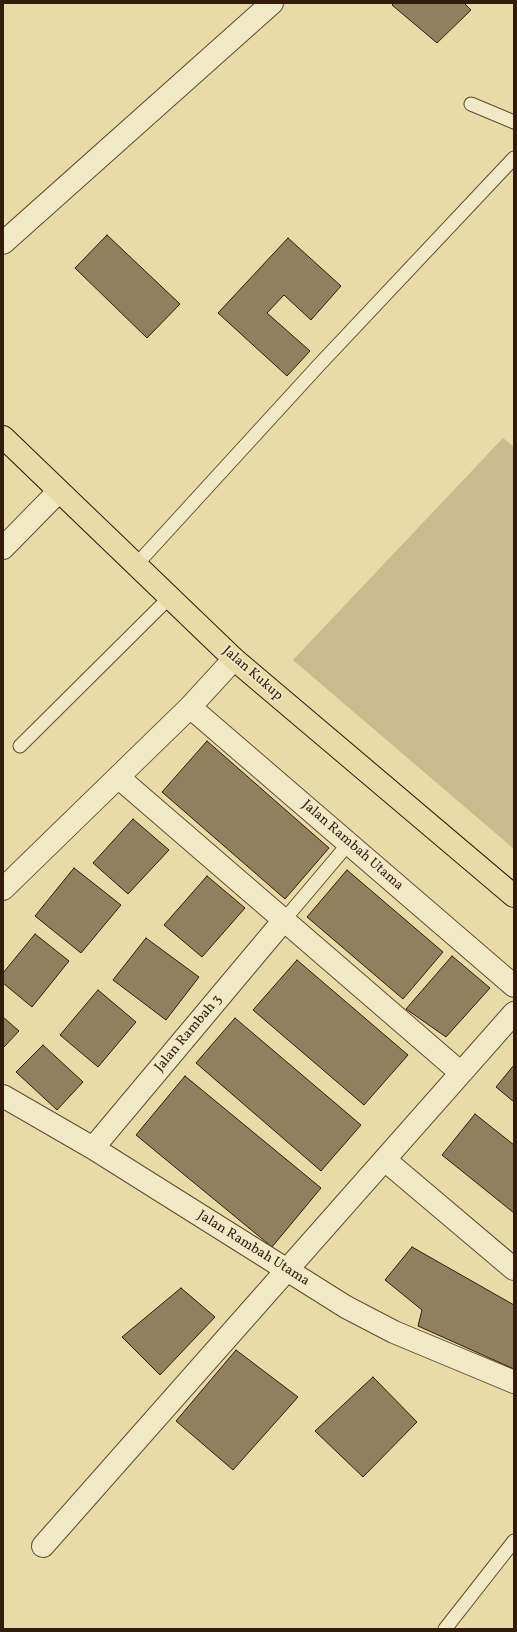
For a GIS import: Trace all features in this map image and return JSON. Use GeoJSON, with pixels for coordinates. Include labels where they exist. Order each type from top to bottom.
{"type":"FeatureCollection","features":[{"type":"Feature","properties":{"kind":"main road","name":"Jalan Kukup"},"geometry":{"type":"LineString","coordinates":[[3,437],[58,492],[234,659],[514,896]]}},
{"type":"Feature","properties":{"kind":"street"},"geometry":{"type":"LineString","coordinates":[[3,243],[272,3]]}},
{"type":"Feature","properties":{"kind":"street"},"geometry":{"type":"LineString","coordinates":[[3,548],[58,492]]}},
{"type":"Feature","properties":{"kind":"street"},"geometry":{"type":"LineString","coordinates":[[3,890],[190,707],[234,659]]}},
{"type":"Feature","properties":{"kind":"street","name":"Jalan Rambah Utama"},"geometry":{"type":"LineString","coordinates":[[190,707],[514,986]]}},
{"type":"Feature","properties":{"kind":"street"},"geometry":{"type":"LineString","coordinates":[[118,778],[461,1073]]}},
{"type":"Feature","properties":{"kind":"street","name":"Jalan Rambah 3"},"geometry":{"type":"LineString","coordinates":[[93,1148],[284,920]]}},
{"type":"Feature","properties":{"kind":"street"},"geometry":{"type":"LineString","coordinates":[[43,1546],[288,1271],[514,1013]]}},
{"type":"Feature","properties":{"kind":"street","name":"Jalan Rambah Utama"},"geometry":{"type":"LineString","coordinates":[[3,1096],[93,1148],[346,1307],[394,1332],[514,1382]]}},
{"type":"Feature","properties":{"kind":"street"},"geometry":{"type":"LineString","coordinates":[[385,1160],[514,1268]]}},
{"type":"Feature","properties":{"kind":"lane"},"geometry":{"type":"LineString","coordinates":[[471,104],[514,122]]}},
{"type":"Feature","properties":{"kind":"lane"},"geometry":{"type":"LineString","coordinates":[[136,565],[319,365],[514,158]]}},
{"type":"Feature","properties":{"kind":"lane"},"geometry":{"type":"LineString","coordinates":[[20,746],[169,598]]}},
{"type":"Feature","properties":{"kind":"lane"},"geometry":{"type":"LineString","coordinates":[[284,920],[349,843]]}},
{"type":"Feature","properties":{"kind":"lane"},"geometry":{"type":"LineString","coordinates":[[446,1629],[514,1541]]}},
{"type":"Feature","properties":{"kind":"shaded area"},"geometry":{"type":"Polygon","coordinates":[[[503,438],[514,447],[514,849],[293,660],[503,438]]]}},
{"type":"Feature","properties":{"kind":"building"},"geometry":{"type":"Polygon","coordinates":[[[394,3],[464,3],[471,10],[437,43],[392,5],[394,3]]]}},
{"type":"Feature","properties":{"kind":"building"},"geometry":{"type":"Polygon","coordinates":[[[107,235],[180,304],[147,338],[75,268],[107,235]]]}},
{"type":"Feature","properties":{"kind":"building"},"geometry":{"type":"Polygon","coordinates":[[[288,238],[341,286],[311,320],[284,295],[267,313],[310,351],[287,376],[218,313],[288,238]]]}},
{"type":"Feature","properties":{"kind":"building"},"geometry":{"type":"Polygon","coordinates":[[[207,741],[329,848],[285,899],[162,792],[207,741]]]}},
{"type":"Feature","properties":{"kind":"building"},"geometry":{"type":"Polygon","coordinates":[[[133,819],[169,850],[128,894],[93,863],[133,819]]]}},
{"type":"Feature","properties":{"kind":"building"},"geometry":{"type":"Polygon","coordinates":[[[74,868],[121,905],[81,953],[35,916],[74,868]]]}},
{"type":"Feature","properties":{"kind":"building"},"geometry":{"type":"Polygon","coordinates":[[[347,870],[443,952],[403,999],[307,917],[347,870]]]}},
{"type":"Feature","properties":{"kind":"building"},"geometry":{"type":"Polygon","coordinates":[[[207,876],[245,908],[202,957],[164,925],[207,876]]]}},
{"type":"Feature","properties":{"kind":"building"},"geometry":{"type":"Polygon","coordinates":[[[35,934],[69,961],[32,1007],[3,983],[3,973],[35,934]]]}},
{"type":"Feature","properties":{"kind":"building"},"geometry":{"type":"Polygon","coordinates":[[[146,938],[199,977],[166,1020],[113,980],[146,938]]]}},
{"type":"Feature","properties":{"kind":"building"},"geometry":{"type":"Polygon","coordinates":[[[452,956],[490,988],[446,1037],[406,1009],[452,956]]]}},
{"type":"Feature","properties":{"kind":"building"},"geometry":{"type":"Polygon","coordinates":[[[297,960],[408,1055],[364,1105],[253,1010],[297,960]]]}},
{"type":"Feature","properties":{"kind":"building"},"geometry":{"type":"Polygon","coordinates":[[[98,990],[136,1022],[98,1067],[60,1035],[98,990]]]}},
{"type":"Feature","properties":{"kind":"building"},"geometry":{"type":"Polygon","coordinates":[[[3,1017],[19,1031],[3,1048],[3,1017]]]}},
{"type":"Feature","properties":{"kind":"building"},"geometry":{"type":"Polygon","coordinates":[[[235,1018],[361,1125],[321,1171],[196,1063],[235,1018]]]}},
{"type":"Feature","properties":{"kind":"building"},"geometry":{"type":"Polygon","coordinates":[[[43,1045],[83,1082],[57,1110],[16,1072],[43,1045]]]}},
{"type":"Feature","properties":{"kind":"building"},"geometry":{"type":"Polygon","coordinates":[[[514,1065],[514,1102],[496,1087],[514,1065]]]}},
{"type":"Feature","properties":{"kind":"building"},"geometry":{"type":"Polygon","coordinates":[[[185,1076],[321,1188],[272,1247],[136,1135],[185,1076]]]}},
{"type":"Feature","properties":{"kind":"building"},"geometry":{"type":"Polygon","coordinates":[[[475,1114],[514,1145],[514,1213],[442,1155],[475,1114]]]}},
{"type":"Feature","properties":{"kind":"building"},"geometry":{"type":"Polygon","coordinates":[[[412,1247],[514,1305],[514,1369],[418,1326],[422,1310],[385,1280],[412,1247]]]}},
{"type":"Feature","properties":{"kind":"building"},"geometry":{"type":"Polygon","coordinates":[[[181,1288],[215,1317],[160,1375],[122,1337],[181,1288]]]}},
{"type":"Feature","properties":{"kind":"building"},"geometry":{"type":"Polygon","coordinates":[[[236,1350],[298,1397],[233,1470],[176,1421],[236,1350]]]}},
{"type":"Feature","properties":{"kind":"building"},"geometry":{"type":"Polygon","coordinates":[[[373,1377],[417,1422],[363,1477],[315,1431],[373,1377]]]}}]}
